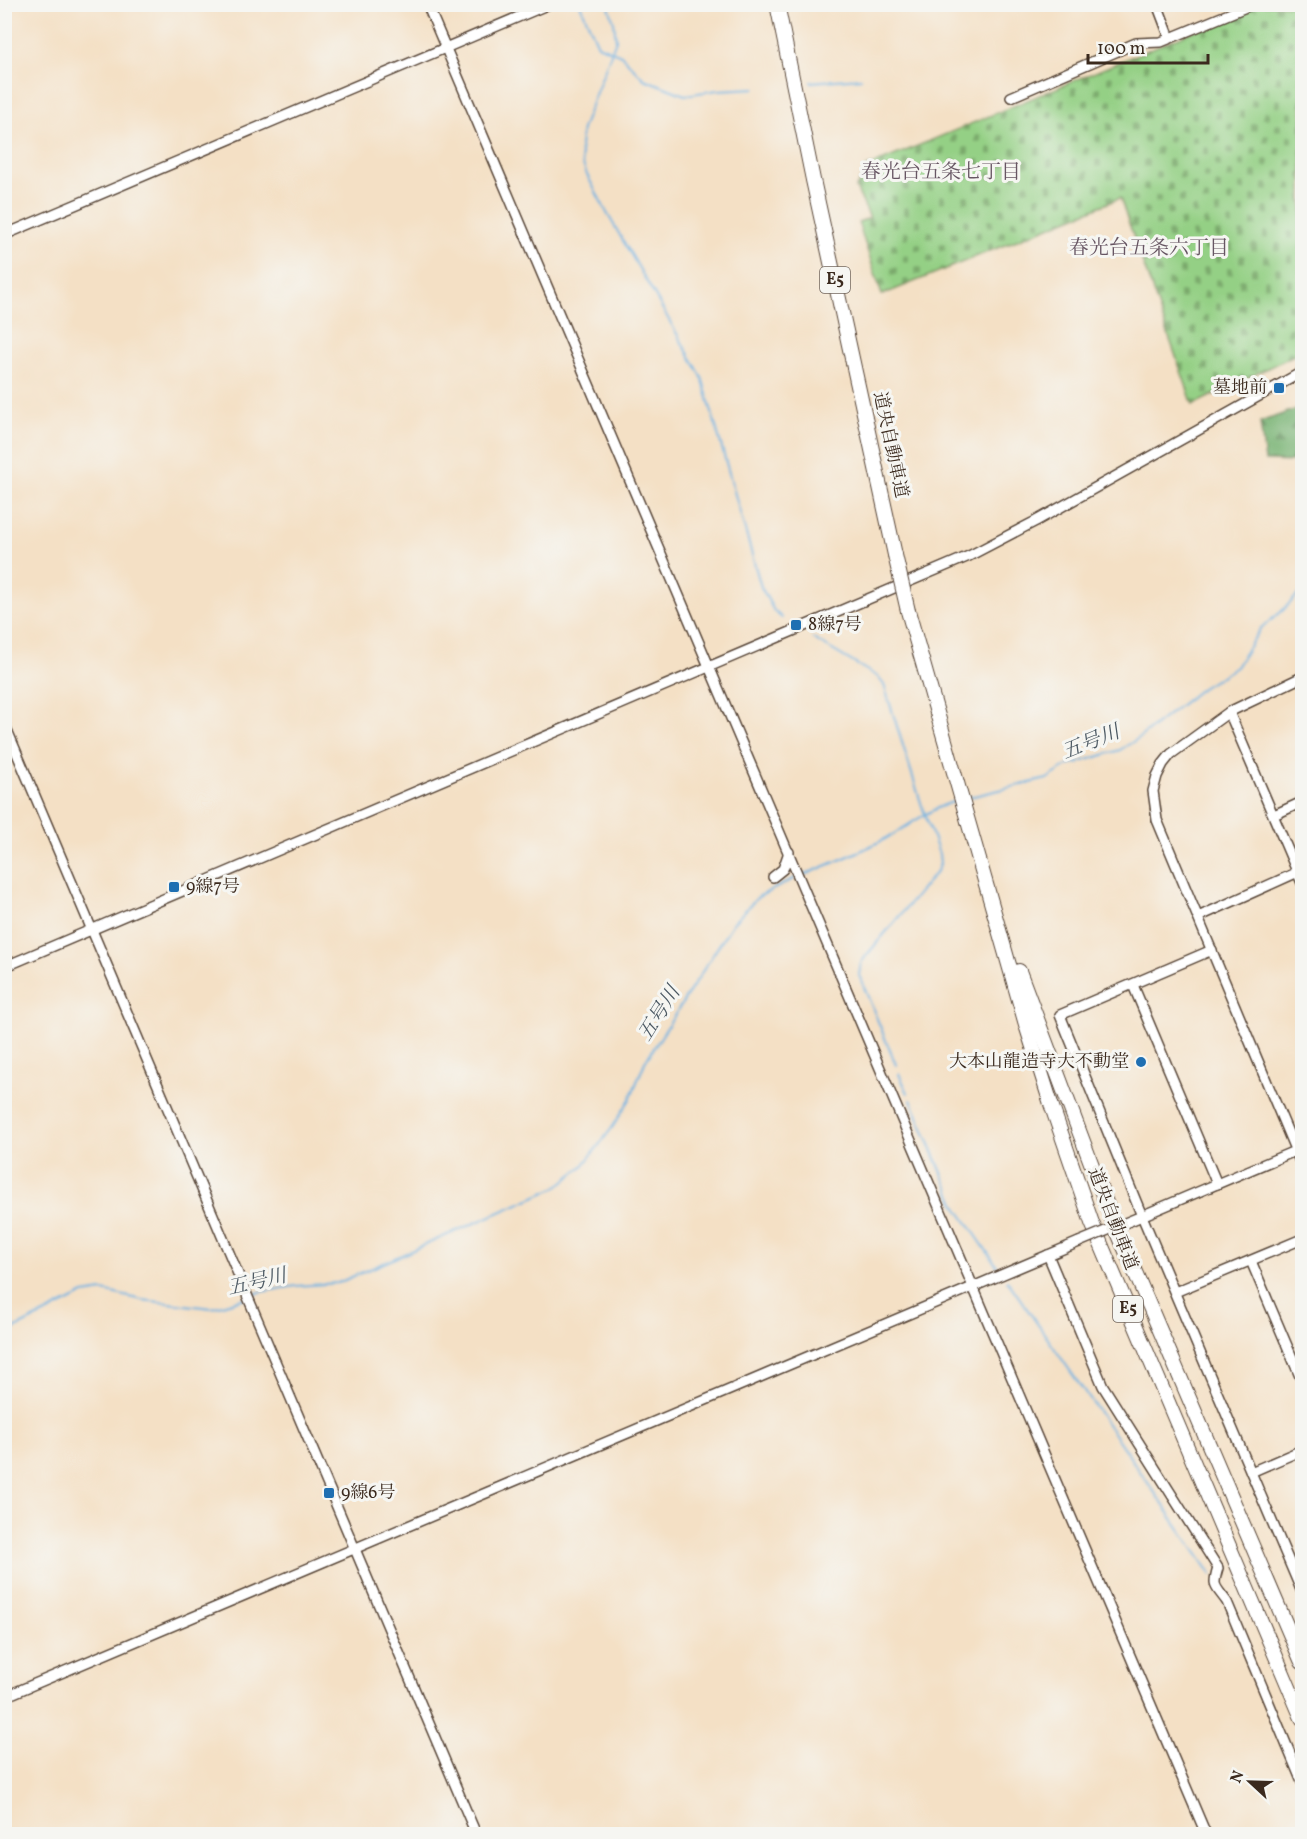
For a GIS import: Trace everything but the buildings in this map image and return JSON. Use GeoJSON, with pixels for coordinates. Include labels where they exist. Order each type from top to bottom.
{"type":"FeatureCollection","features":[{"type":"Feature","properties":{"kind":"highway","name":"道央自動車道"},"geometry":{"type":"LineString","coordinates":[[777,4],[813,180],[908,611],[1030,1039],[1092,1222],[1302,1718]]}},
{"type":"Feature","properties":{"kind":"highway","name":"道央自動車道"},"geometry":{"type":"LineString","coordinates":[[988,887],[1111,1216],[1302,1662]]}},
{"type":"Feature","properties":{"kind":"street"},"geometry":{"type":"LineString","coordinates":[[427,4],[1206,1834]]}},
{"type":"Feature","properties":{"kind":"street"},"geometry":{"type":"LineString","coordinates":[[4,235],[549,4]]}},
{"type":"Feature","properties":{"kind":"street"},"geometry":{"type":"LineString","coordinates":[[1157,4],[1170,38]]}},
{"type":"Feature","properties":{"kind":"street"},"geometry":{"type":"LineString","coordinates":[[1011,98],[1136,43],[1161,42],[1253,4]]}},
{"type":"Feature","properties":{"kind":"street"},"geometry":{"type":"LineString","coordinates":[[4,967],[969,556],[1302,372]]}},
{"type":"Feature","properties":{"kind":"street"},"geometry":{"type":"LineString","coordinates":[[1302,677],[1229,711],[1172,754],[1162,764],[1153,791],[1157,820],[1299,1149],[1302,1166]]}},
{"type":"Feature","properties":{"kind":"street"},"geometry":{"type":"LineString","coordinates":[[1229,711],[1302,883]]}},
{"type":"Feature","properties":{"kind":"street"},"geometry":{"type":"LineString","coordinates":[[4,723],[476,1834]]}},
{"type":"Feature","properties":{"kind":"street"},"geometry":{"type":"LineString","coordinates":[[1274,815],[1302,802]]}},
{"type":"Feature","properties":{"kind":"street"},"geometry":{"type":"LineString","coordinates":[[773,877],[783,869],[789,852]]}},
{"type":"Feature","properties":{"kind":"street"},"geometry":{"type":"LineString","coordinates":[[1198,917],[1298,872]]}},
{"type":"Feature","properties":{"kind":"street"},"geometry":{"type":"LineString","coordinates":[[1212,950],[1060,1015],[1140,1217],[1175,1292],[1302,1592]]}},
{"type":"Feature","properties":{"kind":"street"},"geometry":{"type":"LineString","coordinates":[[1133,985],[1217,1184]]}},
{"type":"Feature","properties":{"kind":"street"},"geometry":{"type":"LineString","coordinates":[[4,1697],[1299,1149]]}},
{"type":"Feature","properties":{"kind":"street"},"geometry":{"type":"LineString","coordinates":[[1175,1292],[1302,1239]]}},
{"type":"Feature","properties":{"kind":"street"},"geometry":{"type":"LineString","coordinates":[[1048,1255],[1103,1386],[1218,1568],[1214,1578],[1227,1602],[1302,1782]]}},
{"type":"Feature","properties":{"kind":"street"},"geometry":{"type":"LineString","coordinates":[[1251,1261],[1302,1381]]}},
{"type":"Feature","properties":{"kind":"street"},"geometry":{"type":"LineString","coordinates":[[1251,1472],[1302,1450]]}},
{"type":"Feature","properties":{"kind":"green space"},"geometry":{"type":"Polygon","coordinates":[[[1256,5],[1302,5],[1302,351],[1193,405],[1120,198],[882,295],[858,222],[870,218],[856,188],[867,167],[1256,5]]]}},
{"type":"Feature","properties":{"kind":"green space"},"geometry":{"type":"Polygon","coordinates":[[[1302,407],[1302,462],[1265,461],[1260,422],[1302,407]]]}},
{"type":"Feature","properties":{"kind":"waterway"},"geometry":{"type":"LineString","coordinates":[[580,4],[598,45],[621,55],[644,79],[685,95],[756,88]]}},
{"type":"Feature","properties":{"kind":"waterway"},"geometry":{"type":"LineString","coordinates":[[608,4],[614,22],[616,40],[582,129],[580,146],[582,162],[607,213],[702,377],[761,587],[774,611],[782,618]]}},
{"type":"Feature","properties":{"kind":"waterway"},"geometry":{"type":"LineString","coordinates":[[811,82],[861,78]]}},
{"type":"Feature","properties":{"kind":"waterway","name":"五号川"},"geometry":{"type":"LineString","coordinates":[[965,798],[1047,779],[1067,766],[1120,750],[1139,738],[1202,688],[1236,667],[1261,628],[1302,591]]}},
{"type":"Feature","properties":{"kind":"waterway"},"geometry":{"type":"LineString","coordinates":[[812,638],[878,677],[884,685],[939,854],[940,864],[937,871],[861,963],[859,975],[896,1065]]}},
{"type":"Feature","properties":{"kind":"waterway","name":"五号川"},"geometry":{"type":"LineString","coordinates":[[801,876],[873,845],[928,813],[957,801]]}},
{"type":"Feature","properties":{"kind":"waterway","name":"五号川"},"geometry":{"type":"LineString","coordinates":[[250,1296],[296,1286],[338,1283],[557,1187],[583,1166],[612,1128],[630,1099],[645,1062],[733,923],[758,897],[795,878]]}},
{"type":"Feature","properties":{"kind":"waterway"},"geometry":{"type":"LineString","coordinates":[[899,1074],[908,1093]]}},
{"type":"Feature","properties":{"kind":"waterway"},"geometry":{"type":"LineString","coordinates":[[911,1100],[956,1206],[997,1266]]}},
{"type":"Feature","properties":{"kind":"waterway"},"geometry":{"type":"LineString","coordinates":[[1007,1280],[1212,1575]]}},
{"type":"Feature","properties":{"kind":"waterway","name":"五号川"},"geometry":{"type":"LineString","coordinates":[[4,1334],[84,1294],[103,1291],[142,1300],[212,1308],[245,1298]]}},
{"type":"Feature","properties":{"kind":"place","name":"墓地前"},"geometry":{"type":"Point","coordinates":[1279,388]}},
{"type":"Feature","properties":{"kind":"place","name":"8線7号"},"geometry":{"type":"Point","coordinates":[796,625]}},
{"type":"Feature","properties":{"kind":"place","name":"9線7号"},"geometry":{"type":"Point","coordinates":[174,887]}},
{"type":"Feature","properties":{"kind":"place","name":"大本山龍造寺大不動堂"},"geometry":{"type":"Point","coordinates":[1141,1062]}},
{"type":"Feature","properties":{"kind":"place","name":"9線6号"},"geometry":{"type":"Point","coordinates":[329,1493]}},
{"type":"Feature","properties":{"kind":"district","name":"春光台五条七丁目"},"geometry":{"type":"Point","coordinates":[941,173]}},
{"type":"Feature","properties":{"kind":"district","name":"春光台五条六丁目"},"geometry":{"type":"Point","coordinates":[1149,249]}}]}
